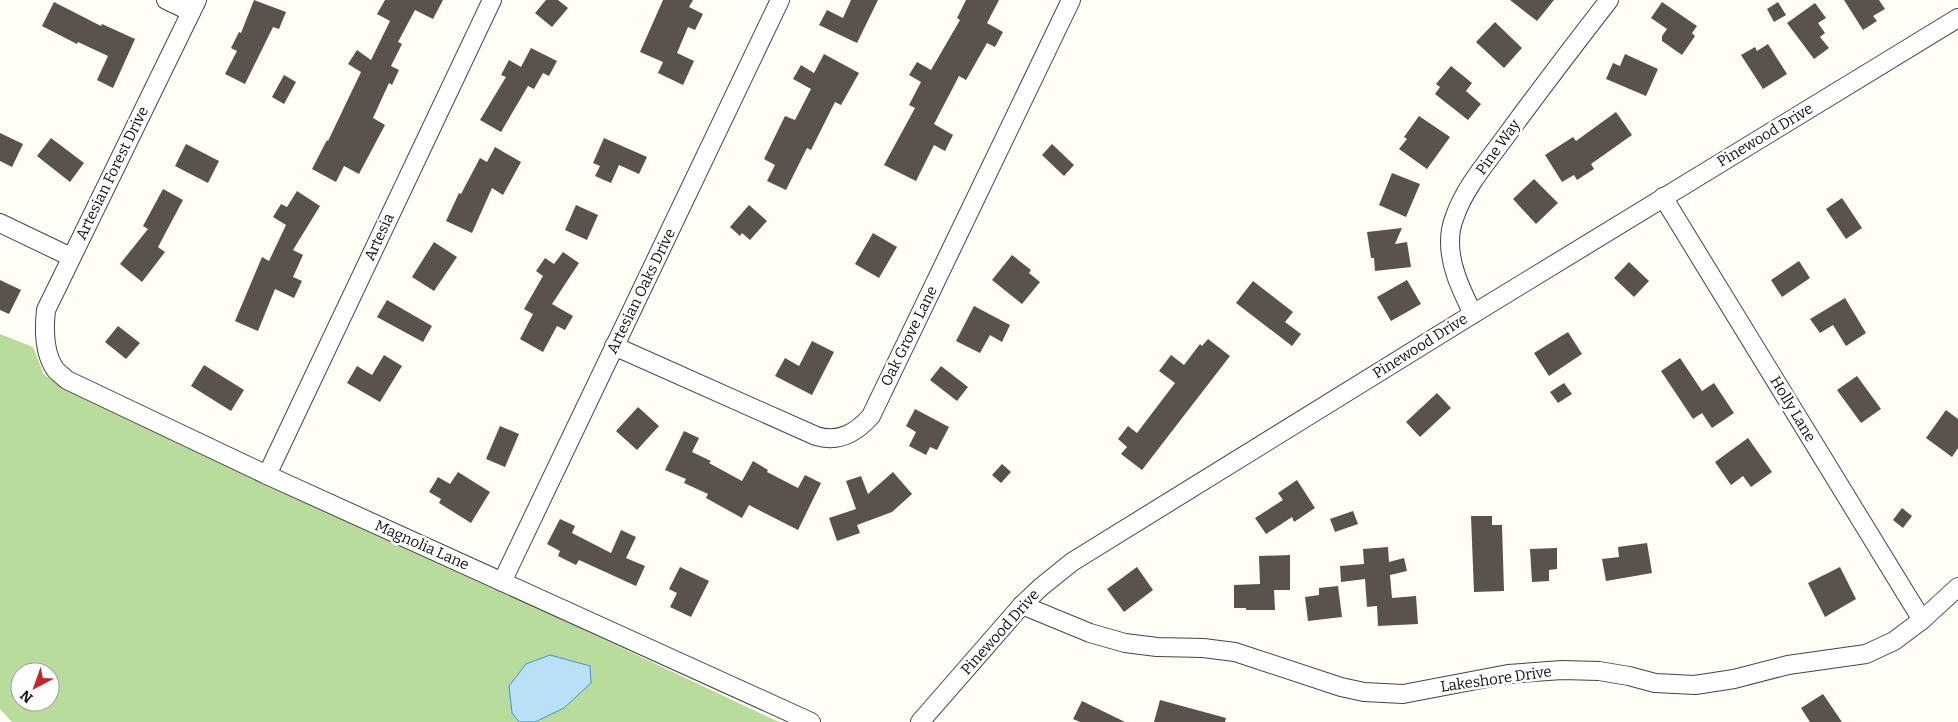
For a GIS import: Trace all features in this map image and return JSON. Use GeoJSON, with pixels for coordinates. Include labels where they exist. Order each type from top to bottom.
{"type":"FeatureCollection","features":[{"type":"Feature","properties":{"kind":"street"},"geometry":{"type":"LineString","coordinates":[[166,0],[194,6]]}},
{"type":"Feature","properties":{"kind":"street","name":"Artesia"},"geometry":{"type":"LineString","coordinates":[[267,475],[492,0]]}},
{"type":"Feature","properties":{"kind":"street","name":"Artesian Oaks Drive"},"geometry":{"type":"LineString","coordinates":[[502,582],[780,0]]}},
{"type":"Feature","properties":{"kind":"street","name":"Oak Grove Lane"},"geometry":{"type":"LineString","coordinates":[[614,346],[816,436],[835,439],[854,432],[871,416],[1071,0]]}},
{"type":"Feature","properties":{"kind":"street","name":"Pine Way"},"geometry":{"type":"LineString","coordinates":[[1473,314],[1458,283],[1452,259],[1450,241],[1454,217],[1466,193],[1485,164],[1543,85],[1610,0]]}},
{"type":"Feature","properties":{"kind":"street","name":"Artesian Forest Drive"},"geometry":{"type":"LineString","coordinates":[[48,350],[44,327],[46,310],[194,6]]}},
{"type":"Feature","properties":{"kind":"street","name":"Pinewood Drive"},"geometry":{"type":"LineString","coordinates":[[920,722],[1022,605],[1041,586],[1072,562],[1663,197],[1958,18]]}},
{"type":"Feature","properties":{"kind":"street","name":"Holly Lane"},"geometry":{"type":"LineString","coordinates":[[1663,197],[1922,620]]}},
{"type":"Feature","properties":{"kind":"street"},"geometry":{"type":"LineString","coordinates":[[0,223],[72,257]]}},
{"type":"Feature","properties":{"kind":"street","name":"Magnolia Lane"},"geometry":{"type":"LineString","coordinates":[[48,350],[55,368],[67,380],[267,475],[811,722]]}},
{"type":"Feature","properties":{"kind":"street","name":"Lakeshore Drive"},"geometry":{"type":"LineString","coordinates":[[1022,605],[1090,633],[1125,643],[1235,652],[1341,687],[1364,692],[1403,694],[1508,674],[1562,670],[1599,671],[1655,683],[1695,685],[1734,679],[1788,666],[1866,654],[1894,641],[1922,620],[1958,587]]}},
{"type":"Feature","properties":{"kind":"green space"},"geometry":{"type":"Polygon","coordinates":[[[0,334],[33,347],[44,375],[779,722],[12,722],[0,709],[0,334]]]}},
{"type":"Feature","properties":{"kind":"water"},"geometry":{"type":"Polygon","coordinates":[[[550,655],[590,666],[591,683],[564,708],[535,722],[519,722],[512,713],[509,686],[526,664],[550,655]]]}},
{"type":"Feature","properties":{"kind":"building"},"geometry":{"type":"Polygon","coordinates":[[[254,0],[286,12],[279,29],[273,27],[245,84],[225,74],[237,51],[231,48],[239,32],[241,33],[254,0]]]}},
{"type":"Feature","properties":{"kind":"building"},"geometry":{"type":"Polygon","coordinates":[[[385,0],[443,0],[433,19],[415,10],[398,42],[402,44],[391,66],[399,70],[392,85],[389,83],[373,118],[385,125],[359,174],[344,166],[336,182],[312,169],[328,141],[361,72],[348,64],[357,50],[371,60],[390,21],[377,14],[385,0]]]}},
{"type":"Feature","properties":{"kind":"building"},"geometry":{"type":"Polygon","coordinates":[[[546,0],[558,0],[568,8],[552,27],[535,13],[546,0]]]}},
{"type":"Feature","properties":{"kind":"building"},"geometry":{"type":"Polygon","coordinates":[[[663,0],[693,0],[689,7],[703,14],[695,30],[688,27],[677,53],[694,61],[683,85],[658,73],[663,62],[640,52],[663,0]]]}},
{"type":"Feature","properties":{"kind":"building"},"geometry":{"type":"Polygon","coordinates":[[[851,0],[878,0],[857,43],[819,25],[827,10],[843,18],[851,0]]]}},
{"type":"Feature","properties":{"kind":"building"},"geometry":{"type":"Polygon","coordinates":[[[966,0],[999,0],[987,23],[1003,32],[995,47],[987,43],[966,80],[959,76],[934,124],[953,135],[945,151],[934,145],[916,181],[884,165],[915,108],[909,105],[921,82],[909,75],[917,62],[931,70],[960,20],[957,18],[966,0]]]}},
{"type":"Feature","properties":{"kind":"building"},"geometry":{"type":"Polygon","coordinates":[[[1510,0],[1554,0],[1537,21],[1510,0]]]}},
{"type":"Feature","properties":{"kind":"building"},"geometry":{"type":"Polygon","coordinates":[[[1844,0],[1879,0],[1885,9],[1873,16],[1877,21],[1863,30],[1844,0]]]}},
{"type":"Feature","properties":{"kind":"building"},"geometry":{"type":"Polygon","coordinates":[[[54,2],[101,26],[102,24],[135,39],[113,88],[97,80],[108,56],[78,42],[77,44],[42,26],[54,2]]]}},
{"type":"Feature","properties":{"kind":"building"},"geometry":{"type":"Polygon","coordinates":[[[1662,2],[1697,26],[1692,33],[1695,36],[1682,55],[1662,41],[1662,36],[1667,29],[1651,18],[1662,2]]]}},
{"type":"Feature","properties":{"kind":"building"},"geometry":{"type":"Polygon","coordinates":[[[1778,2],[1786,15],[1774,22],[1767,9],[1778,2]]]}},
{"type":"Feature","properties":{"kind":"building"},"geometry":{"type":"Polygon","coordinates":[[[1815,3],[1826,18],[1818,23],[1825,33],[1820,37],[1829,48],[1814,59],[1787,23],[1815,3]]]}},
{"type":"Feature","properties":{"kind":"building"},"geometry":{"type":"Polygon","coordinates":[[[1495,22],[1522,48],[1504,68],[1476,42],[1495,22]]]}},
{"type":"Feature","properties":{"kind":"building"},"geometry":{"type":"Polygon","coordinates":[[[1768,44],[1787,74],[1763,89],[1741,55],[1755,47],[1757,51],[1768,44]]]}},
{"type":"Feature","properties":{"kind":"building"},"geometry":{"type":"Polygon","coordinates":[[[531,48],[557,61],[549,76],[543,73],[534,89],[528,86],[501,132],[480,120],[506,77],[501,75],[509,60],[521,67],[531,48]]]}},
{"type":"Feature","properties":{"kind":"building"},"geometry":{"type":"Polygon","coordinates":[[[824,54],[859,73],[841,105],[835,102],[811,150],[807,148],[786,190],[767,181],[775,165],[764,159],[785,116],[795,120],[811,89],[793,79],[801,65],[814,73],[824,54]]]}},
{"type":"Feature","properties":{"kind":"building"},"geometry":{"type":"Polygon","coordinates":[[[1625,54],[1658,69],[1646,96],[1606,79],[1613,63],[1620,66],[1625,54]]]}},
{"type":"Feature","properties":{"kind":"building"},"geometry":{"type":"Polygon","coordinates":[[[1451,66],[1472,83],[1466,91],[1481,104],[1468,120],[1435,94],[1440,87],[1436,84],[1451,66]]]}},
{"type":"Feature","properties":{"kind":"building"},"geometry":{"type":"Polygon","coordinates":[[[284,75],[296,82],[284,104],[272,97],[284,75]]]}},
{"type":"Feature","properties":{"kind":"building"},"geometry":{"type":"Polygon","coordinates":[[[1616,112],[1632,135],[1591,164],[1594,169],[1577,180],[1574,175],[1562,182],[1545,155],[1573,137],[1576,141],[1616,112]]]}},
{"type":"Feature","properties":{"kind":"building"},"geometry":{"type":"Polygon","coordinates":[[[1419,116],[1450,137],[1427,169],[1399,149],[1407,139],[1404,137],[1419,116]]]}},
{"type":"Feature","properties":{"kind":"building"},"geometry":{"type":"Polygon","coordinates":[[[0,133],[23,144],[12,167],[0,161],[0,133]]]}},
{"type":"Feature","properties":{"kind":"building"},"geometry":{"type":"Polygon","coordinates":[[[51,138],[84,163],[70,182],[37,156],[51,138]]]}},
{"type":"Feature","properties":{"kind":"building"},"geometry":{"type":"Polygon","coordinates":[[[604,138],[647,157],[639,174],[619,165],[611,183],[595,176],[600,166],[593,163],[604,138]]]}},
{"type":"Feature","properties":{"kind":"building"},"geometry":{"type":"Polygon","coordinates":[[[186,144],[219,161],[208,183],[175,166],[186,144]]]}},
{"type":"Feature","properties":{"kind":"building"},"geometry":{"type":"Polygon","coordinates":[[[1052,144],[1074,165],[1064,176],[1042,155],[1052,144]]]}},
{"type":"Feature","properties":{"kind":"building"},"geometry":{"type":"Polygon","coordinates":[[[495,147],[521,162],[503,195],[492,188],[472,233],[446,221],[459,193],[461,194],[480,158],[487,162],[495,147]]]}},
{"type":"Feature","properties":{"kind":"building"},"geometry":{"type":"Polygon","coordinates":[[[1392,173],[1420,184],[1406,217],[1379,205],[1392,173]]]}},
{"type":"Feature","properties":{"kind":"building"},"geometry":{"type":"Polygon","coordinates":[[[1534,179],[1558,203],[1536,224],[1513,199],[1534,179]]]}},
{"type":"Feature","properties":{"kind":"building"},"geometry":{"type":"Polygon","coordinates":[[[163,189],[183,200],[158,247],[165,252],[142,282],[120,264],[148,229],[143,226],[163,189]]]}},
{"type":"Feature","properties":{"kind":"building"},"geometry":{"type":"Polygon","coordinates":[[[297,191],[320,206],[293,250],[303,255],[293,277],[302,281],[294,298],[275,289],[258,331],[235,321],[262,257],[269,261],[286,225],[273,217],[281,204],[287,207],[297,191]]]}},
{"type":"Feature","properties":{"kind":"building"},"geometry":{"type":"Polygon","coordinates":[[[1842,198],[1862,228],[1846,239],[1826,209],[1842,198]]]}},
{"type":"Feature","properties":{"kind":"building"},"geometry":{"type":"Polygon","coordinates":[[[576,205],[598,215],[587,240],[565,230],[576,205]]]}},
{"type":"Feature","properties":{"kind":"building"},"geometry":{"type":"Polygon","coordinates":[[[749,205],[767,221],[750,240],[742,233],[740,236],[730,227],[749,205]]]}},
{"type":"Feature","properties":{"kind":"building"},"geometry":{"type":"Polygon","coordinates":[[[1402,228],[1395,244],[1407,242],[1411,267],[1375,271],[1374,258],[1371,258],[1367,232],[1402,228]]]}},
{"type":"Feature","properties":{"kind":"building"},"geometry":{"type":"Polygon","coordinates":[[[873,233],[897,247],[879,278],[855,264],[873,233]]]}},
{"type":"Feature","properties":{"kind":"building"},"geometry":{"type":"Polygon","coordinates":[[[434,242],[457,257],[434,291],[412,277],[434,242]]]}},
{"type":"Feature","properties":{"kind":"building"},"geometry":{"type":"Polygon","coordinates":[[[563,252],[579,263],[552,304],[573,316],[565,330],[557,326],[543,352],[520,339],[533,314],[524,309],[543,276],[536,271],[545,258],[554,264],[563,252]]]}},
{"type":"Feature","properties":{"kind":"building"},"geometry":{"type":"Polygon","coordinates":[[[1012,255],[1031,270],[1029,273],[1040,282],[1022,304],[992,280],[1012,255]]]}},
{"type":"Feature","properties":{"kind":"building"},"geometry":{"type":"Polygon","coordinates":[[[1799,261],[1810,278],[1782,297],[1771,280],[1799,261]]]}},
{"type":"Feature","properties":{"kind":"building"},"geometry":{"type":"Polygon","coordinates":[[[1629,262],[1649,281],[1634,297],[1614,278],[1629,262]]]}},
{"type":"Feature","properties":{"kind":"building"},"geometry":{"type":"Polygon","coordinates":[[[0,280],[21,290],[9,314],[0,310],[0,280]]]}},
{"type":"Feature","properties":{"kind":"building"},"geometry":{"type":"Polygon","coordinates":[[[1407,280],[1421,304],[1391,321],[1377,297],[1407,280]]]}},
{"type":"Feature","properties":{"kind":"building"},"geometry":{"type":"Polygon","coordinates":[[[1253,281],[1293,312],[1285,322],[1301,334],[1292,346],[1236,303],[1253,281]]]}},
{"type":"Feature","properties":{"kind":"building"},"geometry":{"type":"Polygon","coordinates":[[[1845,298],[1866,333],[1846,346],[1833,325],[1820,333],[1810,319],[1845,298]]]}},
{"type":"Feature","properties":{"kind":"building"},"geometry":{"type":"Polygon","coordinates":[[[387,300],[432,326],[423,342],[377,317],[387,300]]]}},
{"type":"Feature","properties":{"kind":"building"},"geometry":{"type":"Polygon","coordinates":[[[974,306],[1010,325],[1002,342],[990,335],[980,353],[956,341],[974,306]]]}},
{"type":"Feature","properties":{"kind":"building"},"geometry":{"type":"Polygon","coordinates":[[[118,326],[140,343],[126,359],[105,342],[118,326]]]}},
{"type":"Feature","properties":{"kind":"building"},"geometry":{"type":"Polygon","coordinates":[[[1568,332],[1582,354],[1549,376],[1534,353],[1568,332]]]}},
{"type":"Feature","properties":{"kind":"building"},"geometry":{"type":"Polygon","coordinates":[[[1208,339],[1230,356],[1142,470],[1121,454],[1127,447],[1118,439],[1128,426],[1137,433],[1175,383],[1159,371],[1171,355],[1184,365],[1200,344],[1202,346],[1208,339]]]}},
{"type":"Feature","properties":{"kind":"building"},"geometry":{"type":"Polygon","coordinates":[[[812,341],[834,352],[812,395],[775,376],[785,358],[799,366],[812,341]]]}},
{"type":"Feature","properties":{"kind":"building"},"geometry":{"type":"Polygon","coordinates":[[[384,355],[402,366],[380,402],[347,383],[357,366],[372,375],[384,355]]]}},
{"type":"Feature","properties":{"kind":"building"},"geometry":{"type":"Polygon","coordinates":[[[1680,358],[1702,391],[1714,383],[1734,413],[1712,428],[1702,413],[1693,419],[1661,371],[1680,358]]]}},
{"type":"Feature","properties":{"kind":"building"},"geometry":{"type":"Polygon","coordinates":[[[204,365],[244,390],[231,411],[191,386],[204,365]]]}},
{"type":"Feature","properties":{"kind":"building"},"geometry":{"type":"Polygon","coordinates":[[[941,366],[968,387],[957,401],[930,380],[941,366]]]}},
{"type":"Feature","properties":{"kind":"building"},"geometry":{"type":"Polygon","coordinates":[[[1857,376],[1881,409],[1861,423],[1837,390],[1857,376]]]}},
{"type":"Feature","properties":{"kind":"building"},"geometry":{"type":"Polygon","coordinates":[[[1564,383],[1572,394],[1558,403],[1550,392],[1564,383]]]}},
{"type":"Feature","properties":{"kind":"building"},"geometry":{"type":"Polygon","coordinates":[[[1437,393],[1451,408],[1420,437],[1406,422],[1437,393]]]}},
{"type":"Feature","properties":{"kind":"building"},"geometry":{"type":"Polygon","coordinates":[[[638,407],[659,426],[637,450],[616,431],[638,407]]]}},
{"type":"Feature","properties":{"kind":"building"},"geometry":{"type":"Polygon","coordinates":[[[915,409],[949,427],[937,450],[930,447],[926,455],[909,446],[916,432],[906,426],[915,409]]]}},
{"type":"Feature","properties":{"kind":"building"},"geometry":{"type":"Polygon","coordinates":[[[1946,410],[1958,419],[1958,448],[1952,457],[1926,438],[1946,410]]]}},
{"type":"Feature","properties":{"kind":"building"},"geometry":{"type":"Polygon","coordinates":[[[500,426],[519,434],[505,467],[486,459],[500,426]]]}},
{"type":"Feature","properties":{"kind":"building"},"geometry":{"type":"Polygon","coordinates":[[[684,431],[699,438],[692,452],[711,461],[709,463],[742,481],[753,461],[768,470],[767,472],[798,488],[805,475],[821,483],[798,530],[749,505],[742,518],[706,498],[708,494],[684,483],[686,479],[665,470],[684,431]]]}},
{"type":"Feature","properties":{"kind":"building"},"geometry":{"type":"Polygon","coordinates":[[[1748,438],[1772,472],[1751,487],[1743,476],[1731,485],[1715,462],[1748,438]]]}},
{"type":"Feature","properties":{"kind":"building"},"geometry":{"type":"Polygon","coordinates":[[[1002,464],[1011,472],[1001,483],[992,475],[1002,464]]]}},
{"type":"Feature","properties":{"kind":"building"},"geometry":{"type":"Polygon","coordinates":[[[458,472],[490,492],[471,523],[439,503],[441,499],[429,492],[438,477],[450,484],[458,472]]]}},
{"type":"Feature","properties":{"kind":"building"},"geometry":{"type":"Polygon","coordinates":[[[893,472],[912,494],[892,512],[857,525],[860,533],[837,541],[829,518],[856,509],[846,481],[861,476],[868,494],[893,472]]]}},
{"type":"Feature","properties":{"kind":"building"},"geometry":{"type":"Polygon","coordinates":[[[1297,480],[1315,508],[1294,522],[1292,517],[1266,534],[1255,518],[1283,500],[1278,493],[1297,480]]]}},
{"type":"Feature","properties":{"kind":"building"},"geometry":{"type":"Polygon","coordinates":[[[1902,508],[1912,516],[1903,528],[1893,520],[1902,508]]]}},
{"type":"Feature","properties":{"kind":"building"},"geometry":{"type":"Polygon","coordinates":[[[1353,511],[1358,524],[1335,532],[1330,519],[1353,511]]]}},
{"type":"Feature","properties":{"kind":"building"},"geometry":{"type":"Polygon","coordinates":[[[1471,516],[1492,516],[1492,525],[1502,525],[1504,591],[1474,592],[1471,516]]]}},
{"type":"Feature","properties":{"kind":"building"},"geometry":{"type":"Polygon","coordinates":[[[560,519],[575,526],[572,533],[611,553],[621,530],[636,537],[626,558],[645,566],[636,586],[579,560],[576,565],[558,556],[560,551],[547,544],[560,519]]]}},
{"type":"Feature","properties":{"kind":"building"},"geometry":{"type":"Polygon","coordinates":[[[1647,543],[1652,573],[1606,581],[1602,559],[1619,557],[1618,547],[1647,543]]]}},
{"type":"Feature","properties":{"kind":"building"},"geometry":{"type":"Polygon","coordinates":[[[1388,547],[1389,562],[1404,558],[1407,571],[1390,575],[1392,598],[1416,596],[1418,624],[1378,626],[1377,606],[1367,607],[1365,579],[1341,582],[1340,566],[1364,564],[1363,549],[1388,547]]]}},
{"type":"Feature","properties":{"kind":"building"},"geometry":{"type":"Polygon","coordinates":[[[1557,548],[1557,569],[1549,570],[1549,581],[1532,582],[1530,549],[1557,548]]]}},
{"type":"Feature","properties":{"kind":"building"},"geometry":{"type":"Polygon","coordinates":[[[1290,555],[1290,590],[1274,590],[1275,610],[1234,608],[1234,585],[1260,584],[1259,556],[1290,555]]]}},
{"type":"Feature","properties":{"kind":"building"},"geometry":{"type":"Polygon","coordinates":[[[680,567],[709,581],[691,617],[670,607],[677,593],[669,589],[680,567]]]}},
{"type":"Feature","properties":{"kind":"building"},"geometry":{"type":"Polygon","coordinates":[[[1137,567],[1153,590],[1124,612],[1107,589],[1137,567]]]}},
{"type":"Feature","properties":{"kind":"building"},"geometry":{"type":"Polygon","coordinates":[[[1840,567],[1856,599],[1825,617],[1808,583],[1840,567]]]}},
{"type":"Feature","properties":{"kind":"building"},"geometry":{"type":"Polygon","coordinates":[[[1338,586],[1342,617],[1308,621],[1305,597],[1319,595],[1319,588],[1338,586]]]}},
{"type":"Feature","properties":{"kind":"building"},"geometry":{"type":"Polygon","coordinates":[[[1823,694],[1842,722],[1810,722],[1801,708],[1823,694]]]}},
{"type":"Feature","properties":{"kind":"building"},"geometry":{"type":"Polygon","coordinates":[[[1160,700],[1226,718],[1225,722],[1154,722],[1160,700]]]}},
{"type":"Feature","properties":{"kind":"building"},"geometry":{"type":"Polygon","coordinates":[[[1082,701],[1125,722],[1080,722],[1073,719],[1082,701]]]}}]}
